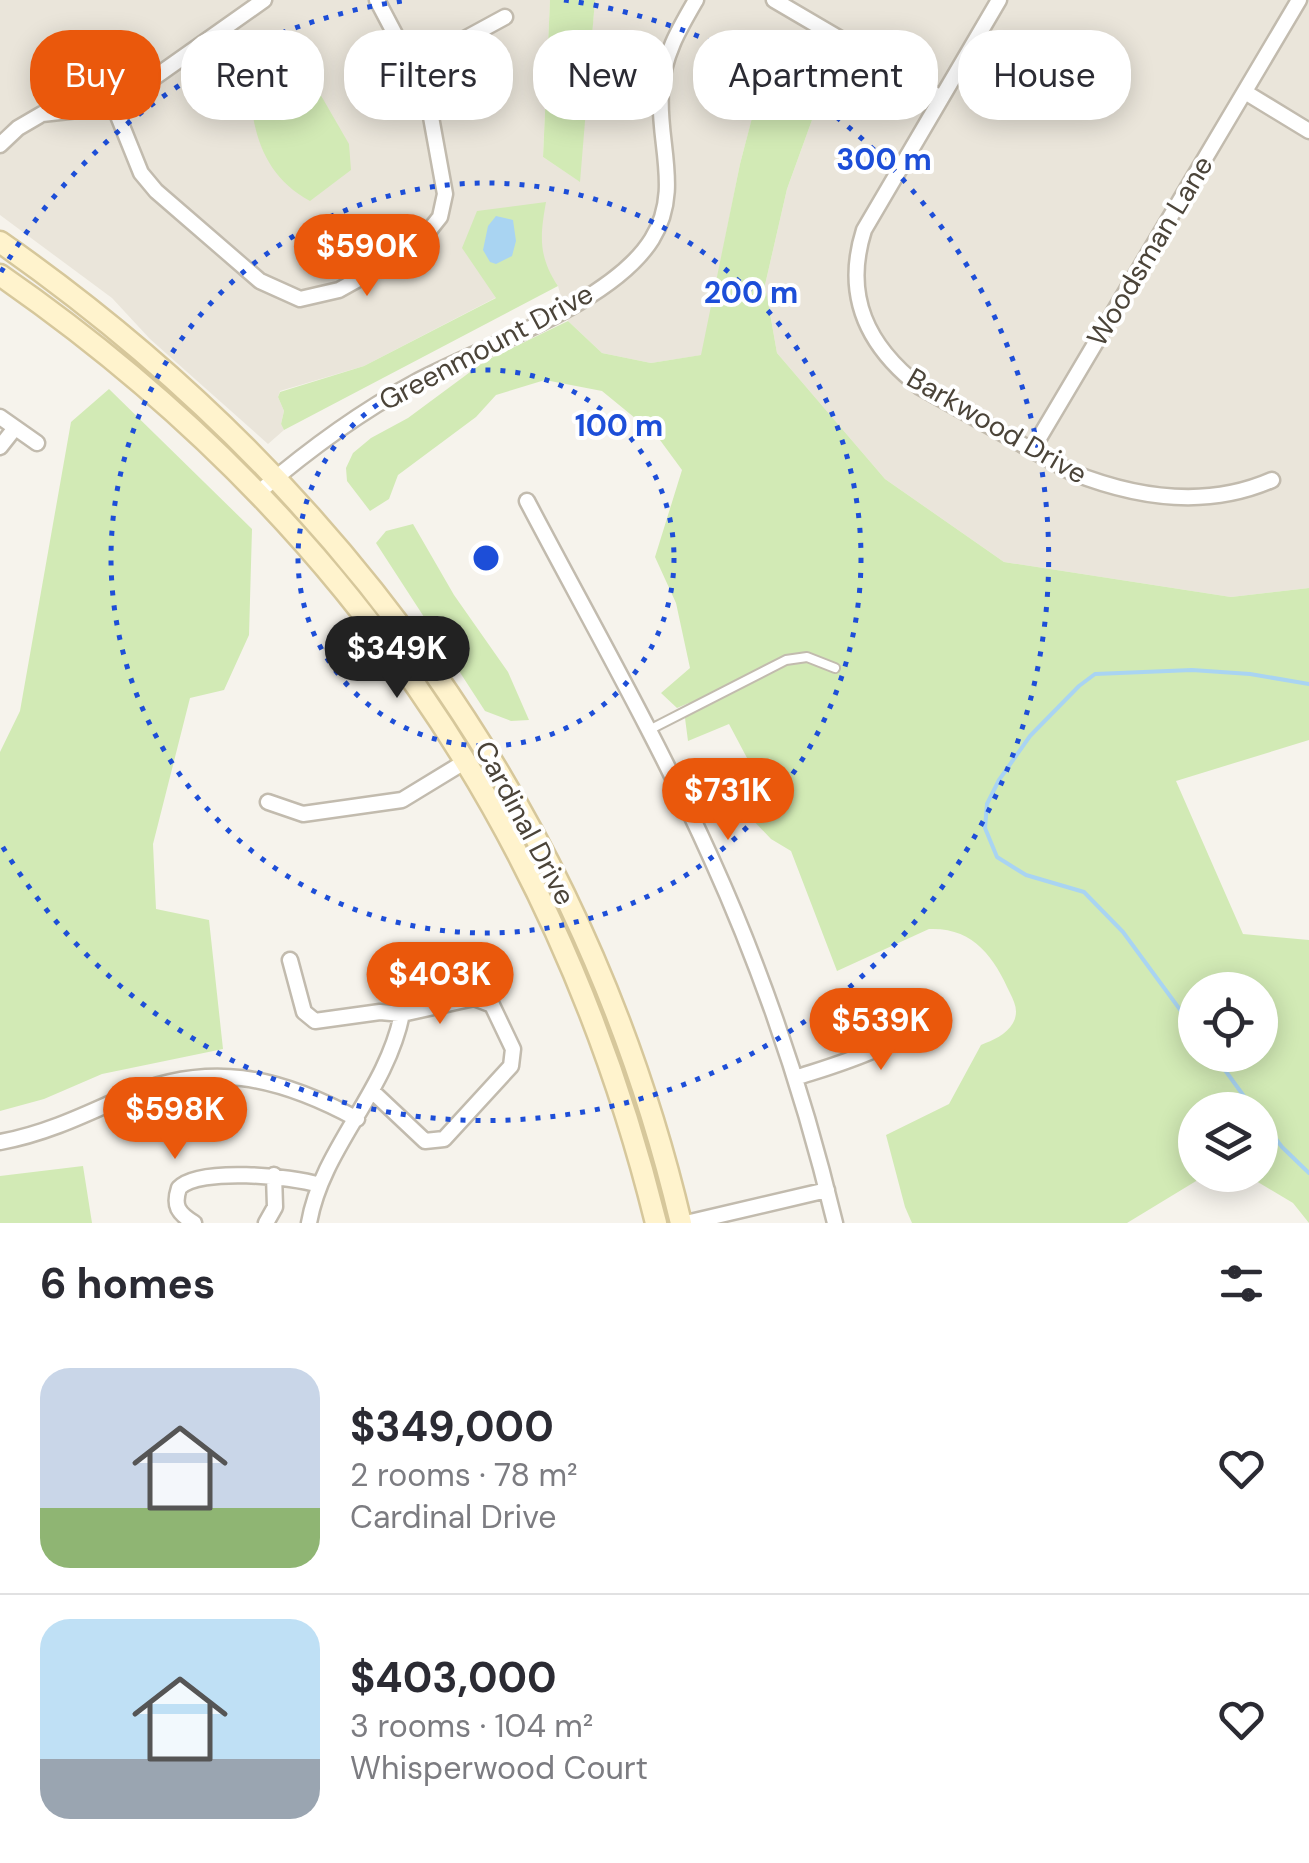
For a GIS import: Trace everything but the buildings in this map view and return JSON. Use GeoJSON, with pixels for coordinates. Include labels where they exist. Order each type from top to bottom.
{"type":"FeatureCollection","features":[{"type":"Feature","properties":{"kind":"main road","name":"Cardinal Drive"},"geometry":{"type":"LineString","coordinates":[[0,242],[142,352],[276,477],[348,557],[454,698],[558,878],[636,1068],[683,1223]]}},
{"type":"Feature","properties":{"kind":"main road","name":"Cardinal Drive"},"geometry":{"type":"LineString","coordinates":[[0,274],[140,380],[259,492],[362,612],[424,696],[522,861],[581,988],[623,1104],[656,1223]]}},
{"type":"Feature","properties":{"kind":"street"},"geometry":{"type":"LineString","coordinates":[[161,73],[264,0]]}},
{"type":"Feature","properties":{"kind":"street"},"geometry":{"type":"LineString","coordinates":[[377,0],[393,30]]}},
{"type":"Feature","properties":{"kind":"street","name":"Greenmount Drive"},"geometry":{"type":"LineString","coordinates":[[259,492],[367,410],[470,354],[561,312],[590,295],[639,256],[659,227],[668,192],[660,109],[664,70],[678,30],[696,0]]}},
{"type":"Feature","properties":{"kind":"street"},"geometry":{"type":"LineString","coordinates":[[774,0],[941,98]]}},
{"type":"Feature","properties":{"kind":"street","name":"Barkwood Drive"},"geometry":{"type":"LineString","coordinates":[[999,0],[864,230],[855,267],[859,302],[874,340],[900,372],[920,387],[1096,482],[1149,495],[1218,496],[1272,480]]}},
{"type":"Feature","properties":{"kind":"street","name":"Woodsman Lane"},"geometry":{"type":"LineString","coordinates":[[1032,450],[1299,0]]}},
{"type":"Feature","properties":{"kind":"street"},"geometry":{"type":"LineString","coordinates":[[480,30],[504,16]]}},
{"type":"Feature","properties":{"kind":"street"},"geometry":{"type":"LineString","coordinates":[[1245,92],[1309,132]]}},
{"type":"Feature","properties":{"kind":"street"},"geometry":{"type":"LineString","coordinates":[[0,145],[32,120]]}},
{"type":"Feature","properties":{"kind":"street"},"geometry":{"type":"LineString","coordinates":[[120,120],[141,173],[156,191],[260,281],[300,300],[339,290],[416,248],[440,217],[445,194],[432,120]]}},
{"type":"Feature","properties":{"kind":"street"},"geometry":{"type":"LineString","coordinates":[[0,417],[37,444]]}},
{"type":"Feature","properties":{"kind":"street"},"geometry":{"type":"LineString","coordinates":[[0,447],[15,428]]}},
{"type":"Feature","properties":{"kind":"street"},"geometry":{"type":"LineString","coordinates":[[528,501],[703,840],[741,927],[795,1078],[834,1223]]}},
{"type":"Feature","properties":{"kind":"street"},"geometry":{"type":"LineString","coordinates":[[268,802],[303,814],[402,800],[466,761]]}},
{"type":"Feature","properties":{"kind":"street"},"geometry":{"type":"LineString","coordinates":[[290,960],[304,1012],[315,1021],[380,1012],[402,1014],[451,1001],[484,1000],[492,1005],[513,1048],[511,1066],[456,1128],[437,1142],[425,1141],[372,1092]]}},
{"type":"Feature","properties":{"kind":"street"},"geometry":{"type":"LineString","coordinates":[[795,1078],[878,1051],[900,1039],[934,1010]]}},
{"type":"Feature","properties":{"kind":"street"},"geometry":{"type":"LineString","coordinates":[[309,1223],[318,1185],[390,1060],[402,1014]]}},
{"type":"Feature","properties":{"kind":"street"},"geometry":{"type":"LineString","coordinates":[[0,1142],[56,1127],[153,1086],[204,1076],[256,1078],[282,1084],[357,1119]]}},
{"type":"Feature","properties":{"kind":"street"},"geometry":{"type":"LineString","coordinates":[[194,1223],[176,1205],[179,1188],[185,1182],[274,1175],[318,1185]]}},
{"type":"Feature","properties":{"kind":"street"},"geometry":{"type":"LineString","coordinates":[[266,1223],[275,1208],[274,1175]]}},
{"type":"Feature","properties":{"kind":"street"},"geometry":{"type":"LineString","coordinates":[[683,1223],[827,1190]]}},
{"type":"Feature","properties":{"kind":"lane"},"geometry":{"type":"LineString","coordinates":[[648,731],[786,660],[807,657],[835,668]]}},
{"type":"Feature","properties":{"kind":"shaded area"},"geometry":{"type":"Polygon","coordinates":[[[0,0],[550,0],[549,30],[533,30],[533,120],[545,120],[543,157],[579,181],[584,120],[673,120],[673,30],[592,30],[595,0],[1309,0],[1309,588],[1231,597],[1004,562],[885,479],[777,353],[765,285],[787,189],[812,120],[938,120],[938,30],[693,30],[693,120],[752,120],[702,355],[651,363],[602,353],[568,321],[558,286],[545,267],[524,283],[364,366],[280,391],[284,430],[268,444],[150,339],[112,298],[0,215],[0,0]]]}},
{"type":"Feature","properties":{"kind":"green space"},"geometry":{"type":"Polygon","coordinates":[[[550,0],[595,0],[593,30],[549,30],[550,0]]]}},
{"type":"Feature","properties":{"kind":"green space"},"geometry":{"type":"Polygon","coordinates":[[[324,101],[349,144],[351,170],[310,201],[276,172],[254,120],[324,120],[324,101]]]}},
{"type":"Feature","properties":{"kind":"green space"},"geometry":{"type":"Polygon","coordinates":[[[545,120],[585,120],[580,182],[543,157],[545,120]]]}},
{"type":"Feature","properties":{"kind":"green space"},"geometry":{"type":"Polygon","coordinates":[[[751,120],[812,120],[787,189],[765,285],[777,353],[885,479],[1004,562],[1231,597],[1309,588],[1309,740],[1176,781],[1243,934],[1309,940],[1309,1223],[1293,1203],[1275,1192],[1278,1192],[1278,1092],[1178,1092],[1178,1192],[1127,1223],[912,1223],[886,1135],[949,1104],[981,1045],[1003,1034],[1013,1023],[1015,1004],[989,956],[970,939],[944,930],[929,929],[837,971],[791,851],[771,839],[748,815],[722,825],[710,806],[755,773],[729,724],[688,741],[685,718],[689,703],[677,708],[661,693],[690,668],[676,603],[655,557],[682,470],[657,436],[602,391],[545,380],[496,395],[476,417],[398,475],[389,499],[370,511],[347,481],[346,468],[353,453],[371,438],[408,418],[485,361],[568,321],[602,353],[651,363],[701,355],[751,120]]]}},
{"type":"Feature","properties":{"kind":"green space"},"geometry":{"type":"Polygon","coordinates":[[[546,202],[542,246],[558,286],[284,430],[280,392],[364,366],[496,298],[462,248],[477,211],[546,202]]]}},
{"type":"Feature","properties":{"kind":"green space"},"geometry":{"type":"Polygon","coordinates":[[[109,389],[252,529],[249,635],[224,690],[190,698],[153,844],[156,909],[209,920],[223,1049],[102,1074],[44,1099],[0,1111],[0,752],[20,711],[71,422],[109,389]]]}},
{"type":"Feature","properties":{"kind":"green space"},"geometry":{"type":"Polygon","coordinates":[[[413,524],[454,595],[508,672],[529,720],[511,721],[485,711],[376,543],[386,531],[413,524]]]}},
{"type":"Feature","properties":{"kind":"green space"},"geometry":{"type":"Polygon","coordinates":[[[83,1166],[92,1223],[0,1223],[0,1176],[83,1166]]]}},
{"type":"Feature","properties":{"kind":"water"},"geometry":{"type":"Polygon","coordinates":[[[496,216],[513,220],[516,241],[512,256],[496,264],[490,262],[483,250],[488,226],[496,216]]]}},
{"type":"Feature","properties":{"kind":"waterway"},"geometry":{"type":"LineString","coordinates":[[1178,1007],[1123,932],[1084,892],[1026,875],[997,857],[985,828],[987,804],[1030,736],[1095,674],[1192,670],[1309,684]]}},
{"type":"Feature","properties":{"kind":"waterway"},"geometry":{"type":"LineString","coordinates":[[1226,1072],[1241,1092]]}},
{"type":"Feature","properties":{"kind":"waterway"},"geometry":{"type":"LineString","coordinates":[[1278,1142],[1309,1173]]}}]}
